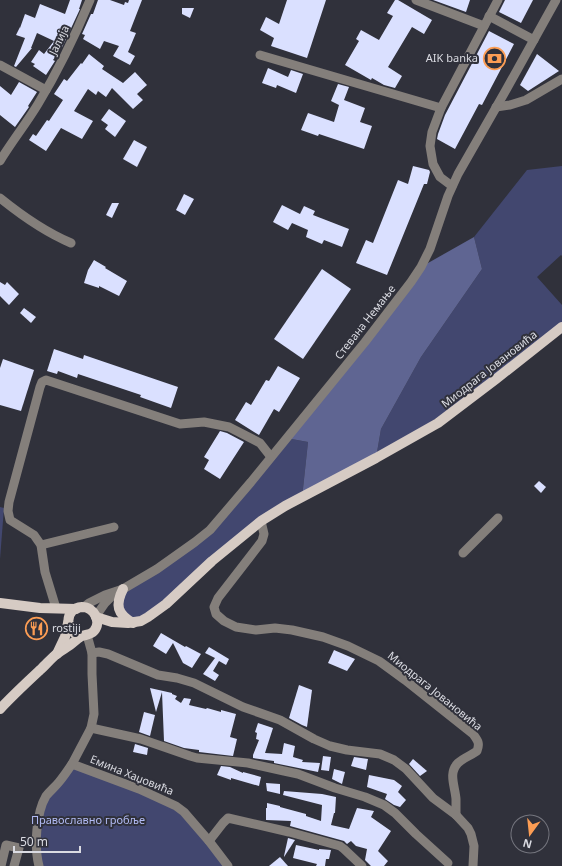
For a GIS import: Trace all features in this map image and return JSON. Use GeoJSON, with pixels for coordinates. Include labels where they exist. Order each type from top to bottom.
{"type":"FeatureCollection","features":[{"type":"Feature","properties":{"kind":"main road","name":"Миодрага Јовановића"},"geometry":{"type":"LineString","coordinates":[[87,634],[141,621],[148,617],[166,604],[212,561],[261,521],[285,506],[376,458],[438,423],[562,327]]}},
{"type":"Feature","properties":{"kind":"main road"},"geometry":{"type":"LineString","coordinates":[[121,590],[119,607],[125,619],[131,623]]}},
{"type":"Feature","properties":{"kind":"main road"},"geometry":{"type":"LineString","coordinates":[[0,603],[40,608],[80,608],[91,610],[96,616],[112,622],[131,623]]}},
{"type":"Feature","properties":{"kind":"main road"},"geometry":{"type":"LineString","coordinates":[[40,608],[54,612],[68,622],[72,632],[76,634],[87,634]]}},
{"type":"Feature","properties":{"kind":"main road"},"geometry":{"type":"LineString","coordinates":[[57,654],[65,637],[70,614],[80,608]]}},
{"type":"Feature","properties":{"kind":"main road"},"geometry":{"type":"LineString","coordinates":[[0,709],[57,654],[87,634],[97,625],[96,616]]}},
{"type":"Feature","properties":{"kind":"street","name":"Јалија"},"geometry":{"type":"LineString","coordinates":[[0,161],[31,115],[68,51],[90,0]]}},
{"type":"Feature","properties":{"kind":"street"},"geometry":{"type":"LineString","coordinates":[[416,0],[484,26]]}},
{"type":"Feature","properties":{"kind":"street"},"geometry":{"type":"LineString","coordinates":[[452,186],[440,177],[434,164],[430,146],[434,124],[498,0]]}},
{"type":"Feature","properties":{"kind":"street","name":"Стевана Немање"},"geometry":{"type":"LineString","coordinates":[[80,608],[98,598],[121,590],[157,569],[203,536],[218,521],[365,342],[418,272],[426,259],[452,186],[462,166],[556,0]]}},
{"type":"Feature","properties":{"kind":"street"},"geometry":{"type":"LineString","coordinates":[[490,16],[534,40]]}},
{"type":"Feature","properties":{"kind":"street"},"geometry":{"type":"LineString","coordinates":[[260,55],[441,108]]}},
{"type":"Feature","properties":{"kind":"street"},"geometry":{"type":"LineString","coordinates":[[0,65],[46,90]]}},
{"type":"Feature","properties":{"kind":"street"},"geometry":{"type":"LineString","coordinates":[[496,107],[510,105],[526,100],[562,80]]}},
{"type":"Feature","properties":{"kind":"street"},"geometry":{"type":"LineString","coordinates":[[0,198],[35,223],[61,239],[71,243]]}},
{"type":"Feature","properties":{"kind":"street"},"geometry":{"type":"LineString","coordinates":[[56,608],[45,572],[41,545],[34,535],[10,520],[8,511],[9,502],[42,382],[46,380],[180,424],[204,422],[230,427],[260,443],[271,457]]}},
{"type":"Feature","properties":{"kind":"street"},"geometry":{"type":"LineString","coordinates":[[463,553],[498,518]]}},
{"type":"Feature","properties":{"kind":"street","name":"Миодрага Јовановића"},"geometry":{"type":"LineString","coordinates":[[261,521],[264,534],[262,541],[218,598],[214,607],[216,614],[224,621],[236,627],[256,630],[275,628],[292,630],[323,637],[348,646],[379,661],[474,734],[479,746],[478,751],[459,762],[453,769],[456,815]]}},
{"type":"Feature","properties":{"kind":"street"},"geometry":{"type":"LineString","coordinates":[[41,545],[114,527]]}},
{"type":"Feature","properties":{"kind":"street"},"geometry":{"type":"LineString","coordinates":[[96,616],[107,600],[121,590]]}},
{"type":"Feature","properties":{"kind":"street","name":"Емина Хаџовића"},"geometry":{"type":"LineString","coordinates":[[39,866],[36,852],[36,842],[43,803],[50,791],[72,764],[91,728],[94,714],[92,652],[87,634]]}},
{"type":"Feature","properties":{"kind":"street"},"geometry":{"type":"LineString","coordinates":[[92,652],[108,654],[158,674],[194,683],[243,707],[280,720],[314,740],[330,746],[386,756],[400,763],[433,798],[456,815],[468,828],[474,846],[473,866]]}},
{"type":"Feature","properties":{"kind":"street"},"geometry":{"type":"LineString","coordinates":[[91,728],[141,739],[197,758],[248,763],[291,773],[364,797],[384,805],[395,813],[448,863]]}},
{"type":"Feature","properties":{"kind":"street","name":"Емина Хаџовића"},"geometry":{"type":"LineString","coordinates":[[72,764],[139,789],[176,806],[184,812],[228,866]]}},
{"type":"Feature","properties":{"kind":"street"},"geometry":{"type":"LineString","coordinates":[[209,841],[228,818],[289,832],[340,846],[362,866]]}},
{"type":"Feature","properties":{"kind":"street"},"geometry":{"type":"LineString","coordinates":[[1,866],[6,845],[19,848],[14,866]]}},
{"type":"Feature","properties":{"kind":"green space"},"geometry":{"type":"Polygon","coordinates":[[[562,166],[562,256],[561,255],[537,277],[562,305],[562,327],[496,379],[376,458],[381,429],[421,357],[482,269],[474,237],[527,170],[562,166]]]}},
{"type":"Feature","properties":{"kind":"green space"},"geometry":{"type":"Polygon","coordinates":[[[286,438],[308,442],[302,498],[285,506],[148,617],[125,619],[120,596],[195,542],[286,438]]]}},
{"type":"Feature","properties":{"kind":"green space"},"geometry":{"type":"Polygon","coordinates":[[[0,507],[4,508],[0,559],[0,507]]]}},
{"type":"Feature","properties":{"kind":"green space","name":"Православно гробље"},"geometry":{"type":"Polygon","coordinates":[[[72,764],[170,803],[228,866],[39,866],[43,803],[72,764]]]}},
{"type":"Feature","properties":{"kind":"shaded area"},"geometry":{"type":"Polygon","coordinates":[[[474,237],[482,269],[421,357],[381,429],[376,458],[302,498],[308,442],[286,438],[421,267],[474,237]]]}},
{"type":"Feature","properties":{"kind":"building"},"geometry":{"type":"Polygon","coordinates":[[[70,0],[82,0],[80,9],[62,47],[53,60],[55,61],[46,75],[33,66],[35,64],[31,62],[39,50],[44,54],[54,41],[37,33],[32,48],[16,67],[14,66],[25,38],[16,35],[25,14],[35,18],[40,4],[65,14],[70,0]]]}},
{"type":"Feature","properties":{"kind":"building"},"geometry":{"type":"Polygon","coordinates":[[[98,0],[110,0],[124,5],[125,2],[128,3],[129,0],[142,0],[130,31],[136,33],[128,52],[135,56],[130,65],[113,56],[119,46],[104,41],[100,49],[83,39],[85,35],[82,34],[91,14],[93,14],[98,0]]]}},
{"type":"Feature","properties":{"kind":"building"},"geometry":{"type":"Polygon","coordinates":[[[287,0],[326,0],[307,58],[271,46],[274,38],[260,30],[266,17],[279,24],[287,0]]]}},
{"type":"Feature","properties":{"kind":"building"},"geometry":{"type":"Polygon","coordinates":[[[395,0],[398,0],[432,20],[424,34],[412,27],[388,67],[402,76],[395,88],[384,85],[372,78],[371,80],[345,65],[359,41],[356,39],[361,30],[379,40],[393,16],[387,13],[395,0]]]}},
{"type":"Feature","properties":{"kind":"building"},"geometry":{"type":"Polygon","coordinates":[[[433,0],[470,0],[466,12],[433,0]]]}},
{"type":"Feature","properties":{"kind":"building"},"geometry":{"type":"Polygon","coordinates":[[[505,0],[533,0],[521,23],[499,12],[505,0]]]}},
{"type":"Feature","properties":{"kind":"building"},"geometry":{"type":"Polygon","coordinates":[[[182,8],[194,8],[190,18],[182,14],[182,8]]]}},
{"type":"Feature","properties":{"kind":"building"},"geometry":{"type":"Polygon","coordinates":[[[489,31],[514,44],[482,105],[479,104],[455,149],[437,139],[438,134],[445,115],[489,31]]]}},
{"type":"Feature","properties":{"kind":"building"},"geometry":{"type":"Polygon","coordinates":[[[89,54],[104,66],[102,69],[123,83],[135,72],[147,85],[137,94],[143,100],[133,109],[112,88],[106,97],[98,91],[96,95],[88,89],[74,111],[93,121],[82,139],[61,128],[46,151],[29,140],[33,134],[36,136],[47,120],[49,121],[63,100],[54,94],[64,79],[67,81],[89,54]]]}},
{"type":"Feature","properties":{"kind":"building"},"geometry":{"type":"Polygon","coordinates":[[[537,54],[559,71],[528,91],[520,85],[537,54]]]}},
{"type":"Feature","properties":{"kind":"building"},"geometry":{"type":"Polygon","coordinates":[[[268,68],[288,77],[291,70],[303,74],[296,93],[277,85],[276,88],[262,83],[268,68]]]}},
{"type":"Feature","properties":{"kind":"building"},"geometry":{"type":"Polygon","coordinates":[[[19,82],[37,92],[28,106],[29,107],[15,127],[0,115],[0,86],[11,95],[19,82]]]}},
{"type":"Feature","properties":{"kind":"building"},"geometry":{"type":"Polygon","coordinates":[[[338,84],[349,87],[344,100],[365,108],[360,122],[372,126],[364,149],[319,134],[318,136],[301,130],[308,113],[334,122],[339,105],[331,101],[338,84]]]}},
{"type":"Feature","properties":{"kind":"building"},"geometry":{"type":"Polygon","coordinates":[[[109,109],[126,121],[115,137],[105,129],[108,125],[101,120],[109,109]]]}},
{"type":"Feature","properties":{"kind":"building"},"geometry":{"type":"Polygon","coordinates":[[[134,140],[147,147],[137,167],[123,159],[134,140]]]}},
{"type":"Feature","properties":{"kind":"building"},"geometry":{"type":"Polygon","coordinates":[[[413,166],[429,170],[430,172],[427,184],[424,184],[387,275],[356,263],[366,240],[373,243],[398,180],[408,184],[413,166]]]}},
{"type":"Feature","properties":{"kind":"building"},"geometry":{"type":"Polygon","coordinates":[[[184,194],[194,199],[185,215],[176,210],[184,194]]]}},
{"type":"Feature","properties":{"kind":"building"},"geometry":{"type":"Polygon","coordinates":[[[112,203],[119,203],[112,218],[106,215],[112,203]]]}},
{"type":"Feature","properties":{"kind":"building"},"geometry":{"type":"Polygon","coordinates":[[[282,205],[300,214],[304,206],[315,211],[313,215],[349,229],[342,247],[324,240],[322,244],[306,237],[308,230],[292,223],[288,230],[273,222],[282,205]]]}},
{"type":"Feature","properties":{"kind":"building"},"geometry":{"type":"Polygon","coordinates":[[[94,260],[127,281],[119,296],[99,286],[99,288],[84,283],[88,270],[94,260]]]}},
{"type":"Feature","properties":{"kind":"building"},"geometry":{"type":"Polygon","coordinates":[[[322,269],[351,289],[303,359],[274,339],[322,269]]]}},
{"type":"Feature","properties":{"kind":"building"},"geometry":{"type":"Polygon","coordinates":[[[0,282],[5,285],[7,282],[19,294],[9,305],[0,296],[0,282]]]}},
{"type":"Feature","properties":{"kind":"building"},"geometry":{"type":"Polygon","coordinates":[[[24,308],[36,317],[31,323],[20,313],[24,308]]]}},
{"type":"Feature","properties":{"kind":"building"},"geometry":{"type":"Polygon","coordinates":[[[54,349],[83,359],[84,355],[178,387],[171,408],[140,397],[141,395],[78,374],[77,378],[58,371],[57,374],[47,371],[54,349]]]}},
{"type":"Feature","properties":{"kind":"building"},"geometry":{"type":"Polygon","coordinates":[[[3,359],[34,370],[21,411],[0,405],[0,368],[3,359]]]}},
{"type":"Feature","properties":{"kind":"building"},"geometry":{"type":"Polygon","coordinates":[[[278,366],[300,378],[279,412],[274,409],[259,435],[235,420],[246,402],[251,405],[266,380],[269,381],[278,366]]]}},
{"type":"Feature","properties":{"kind":"building"},"geometry":{"type":"Polygon","coordinates":[[[220,431],[244,442],[220,479],[204,469],[209,460],[204,457],[220,431]]]}},
{"type":"Feature","properties":{"kind":"building"},"geometry":{"type":"Polygon","coordinates":[[[539,481],[546,487],[541,493],[534,486],[539,481]]]}},
{"type":"Feature","properties":{"kind":"building"},"geometry":{"type":"Polygon","coordinates":[[[161,633],[185,647],[186,646],[201,654],[192,668],[183,663],[173,643],[166,654],[153,646],[161,633]]]}},
{"type":"Feature","properties":{"kind":"building"},"geometry":{"type":"Polygon","coordinates":[[[209,647],[229,659],[226,665],[219,661],[213,671],[219,675],[215,681],[203,674],[215,658],[205,653],[209,647]]]}},
{"type":"Feature","properties":{"kind":"building"},"geometry":{"type":"Polygon","coordinates":[[[334,650],[355,659],[347,671],[328,663],[334,650]]]}},
{"type":"Feature","properties":{"kind":"building"},"geometry":{"type":"Polygon","coordinates":[[[299,685],[312,690],[307,727],[289,718],[299,685]]]}},
{"type":"Feature","properties":{"kind":"building"},"geometry":{"type":"Polygon","coordinates":[[[150,688],[172,693],[177,696],[175,699],[181,703],[184,698],[191,699],[189,705],[236,714],[230,737],[237,739],[233,756],[199,752],[199,750],[184,748],[164,741],[162,692],[156,712],[150,688]]]}},
{"type":"Feature","properties":{"kind":"building"},"geometry":{"type":"Polygon","coordinates":[[[144,712],[155,715],[150,736],[139,732],[144,712]]]}},
{"type":"Feature","properties":{"kind":"building"},"geometry":{"type":"Polygon","coordinates":[[[258,723],[273,728],[265,753],[282,754],[284,743],[295,746],[293,757],[303,760],[302,762],[320,763],[318,772],[274,763],[274,761],[253,758],[259,740],[256,739],[257,733],[255,732],[258,723]]]}},
{"type":"Feature","properties":{"kind":"building"},"geometry":{"type":"Polygon","coordinates":[[[135,744],[148,748],[147,755],[133,752],[135,744]]]}},
{"type":"Feature","properties":{"kind":"building"},"geometry":{"type":"Polygon","coordinates":[[[323,756],[331,757],[329,771],[321,770],[323,756]]]}},
{"type":"Feature","properties":{"kind":"building"},"geometry":{"type":"Polygon","coordinates":[[[354,757],[368,759],[366,770],[351,766],[354,757]]]}},
{"type":"Feature","properties":{"kind":"building"},"geometry":{"type":"Polygon","coordinates":[[[413,759],[427,771],[420,776],[409,764],[413,759]]]}},
{"type":"Feature","properties":{"kind":"building"},"geometry":{"type":"Polygon","coordinates":[[[221,766],[230,767],[243,773],[261,777],[259,786],[231,778],[231,780],[217,775],[221,766]]]}},
{"type":"Feature","properties":{"kind":"building"},"geometry":{"type":"Polygon","coordinates":[[[334,769],[345,772],[342,784],[332,779],[334,769]]]}},
{"type":"Feature","properties":{"kind":"building"},"geometry":{"type":"Polygon","coordinates":[[[369,775],[394,780],[402,786],[398,792],[406,800],[400,807],[394,805],[385,799],[387,794],[367,787],[369,775]]]}},
{"type":"Feature","properties":{"kind":"building"},"geometry":{"type":"Polygon","coordinates":[[[266,783],[280,784],[280,794],[267,791],[266,783]]]}},
{"type":"Feature","properties":{"kind":"building"},"geometry":{"type":"Polygon","coordinates":[[[284,791],[322,794],[336,797],[335,813],[331,825],[349,829],[357,808],[374,811],[371,817],[391,831],[378,851],[388,861],[384,866],[371,866],[365,860],[367,849],[356,846],[351,841],[347,844],[344,841],[290,826],[291,821],[266,820],[267,803],[306,814],[306,816],[321,821],[322,805],[283,795],[284,791]]]}},
{"type":"Feature","properties":{"kind":"building"},"geometry":{"type":"Polygon","coordinates":[[[288,838],[295,840],[284,857],[284,856],[288,838]]]}},
{"type":"Feature","properties":{"kind":"building"},"geometry":{"type":"Polygon","coordinates":[[[296,845],[319,850],[331,850],[329,859],[326,859],[325,866],[316,866],[317,864],[293,858],[296,845]]]}},
{"type":"Feature","properties":{"kind":"building"},"geometry":{"type":"Polygon","coordinates":[[[280,857],[288,866],[269,866],[280,857]]]}},
{"type":"Feature","properties":{"kind":"place","name":"AIK banka"},"geometry":{"type":"Point","coordinates":[494,58]}},
{"type":"Feature","properties":{"kind":"place","name":"rostiji"},"geometry":{"type":"Point","coordinates":[37,628]}}]}
